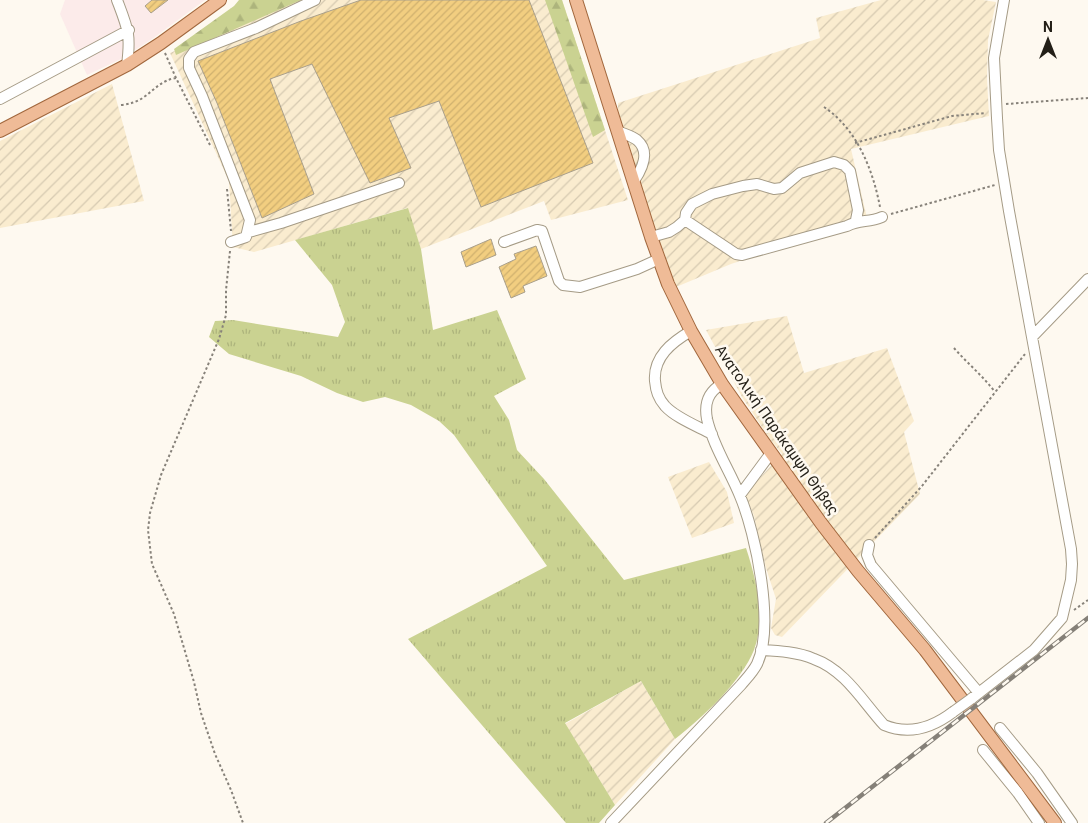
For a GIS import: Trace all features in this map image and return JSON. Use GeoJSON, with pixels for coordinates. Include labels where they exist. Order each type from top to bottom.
{"type":"FeatureCollection","features":[{"type":"Feature","properties":{"kind":"main road"},"geometry":{"type":"LineString","coordinates":[[0,131],[127,65],[161,44],[220,0]]}},
{"type":"Feature","properties":{"kind":"main road","name":"Ανατολική Παράκαμψη Θήβας"},"geometry":{"type":"LineString","coordinates":[[576,0],[651,237],[668,284],[691,331],[722,384],[821,523],[858,571],[925,650],[1055,823]]}},
{"type":"Feature","properties":{"kind":"street"},"geometry":{"type":"LineString","coordinates":[[117,0],[129,30],[130,43],[127,65]]}},
{"type":"Feature","properties":{"kind":"street"},"geometry":{"type":"LineString","coordinates":[[231,242],[246,237],[249,232],[250,220],[202,96],[189,68],[189,59],[194,52],[256,28],[315,0]]}},
{"type":"Feature","properties":{"kind":"street"},"geometry":{"type":"LineString","coordinates":[[761,650],[800,655],[826,664],[837,672],[884,725],[894,730],[910,730],[933,725],[954,712],[1034,650],[1062,618],[1071,580],[1071,556],[1004,182],[996,108],[994,58],[1004,0]]}},
{"type":"Feature","properties":{"kind":"street"},"geometry":{"type":"LineString","coordinates":[[0,99],[129,30]]}},
{"type":"Feature","properties":{"kind":"street"},"geometry":{"type":"LineString","coordinates":[[618,131],[637,140],[644,148],[645,158],[634,181]]}},
{"type":"Feature","properties":{"kind":"street"},"geometry":{"type":"LineString","coordinates":[[651,237],[669,232],[685,220],[686,213],[692,204],[712,194],[757,184],[774,189],[782,188],[800,174],[834,162],[844,165],[850,171],[858,210],[856,220]]}},
{"type":"Feature","properties":{"kind":"street"},"geometry":{"type":"LineString","coordinates":[[249,232],[399,183]]}},
{"type":"Feature","properties":{"kind":"street"},"geometry":{"type":"LineString","coordinates":[[685,220],[736,254],[742,255],[847,226],[856,220],[868,222],[882,218]]}},
{"type":"Feature","properties":{"kind":"street"},"geometry":{"type":"LineString","coordinates":[[504,242],[537,230],[542,231],[559,282],[563,285],[580,286],[637,269],[659,259]]}},
{"type":"Feature","properties":{"kind":"street"},"geometry":{"type":"LineString","coordinates":[[1032,341],[1088,278]]}},
{"type":"Feature","properties":{"kind":"street"},"geometry":{"type":"LineString","coordinates":[[691,331],[668,347],[660,357],[654,374],[657,394],[666,407],[712,434]]}},
{"type":"Feature","properties":{"kind":"street"},"geometry":{"type":"LineString","coordinates":[[610,823],[741,685],[757,663],[761,650],[764,617],[762,582],[750,520],[707,419],[706,407],[708,397],[713,389],[722,384]]}},
{"type":"Feature","properties":{"kind":"street"},"geometry":{"type":"LineString","coordinates":[[740,495],[771,453]]}},
{"type":"Feature","properties":{"kind":"street"},"geometry":{"type":"LineString","coordinates":[[869,545],[867,555],[871,564],[975,696]]}},
{"type":"Feature","properties":{"kind":"street"},"geometry":{"type":"LineString","coordinates":[[1000,728],[1037,773],[1072,823]]}},
{"type":"Feature","properties":{"kind":"street"},"geometry":{"type":"LineString","coordinates":[[983,750],[1018,793],[1039,823]]}},
{"type":"Feature","properties":{"kind":"path"},"geometry":{"type":"LineString","coordinates":[[161,44],[213,152]]}},
{"type":"Feature","properties":{"kind":"path"},"geometry":{"type":"LineString","coordinates":[[121,105],[132,104],[143,98],[163,81],[176,78]]}},
{"type":"Feature","properties":{"kind":"path"},"geometry":{"type":"LineString","coordinates":[[856,143],[952,116],[1034,101],[1088,98]]}},
{"type":"Feature","properties":{"kind":"path"},"geometry":{"type":"LineString","coordinates":[[824,107],[835,114],[847,129],[870,167],[882,218],[944,198],[1004,182]]}},
{"type":"Feature","properties":{"kind":"path"},"geometry":{"type":"LineString","coordinates":[[226,185],[231,242],[225,322],[161,475],[150,513],[148,530],[152,564],[174,614],[201,713],[215,754],[243,823]]}},
{"type":"Feature","properties":{"kind":"path"},"geometry":{"type":"LineString","coordinates":[[869,545],[922,486],[1032,341]]}},
{"type":"Feature","properties":{"kind":"path"},"geometry":{"type":"LineString","coordinates":[[954,348],[995,392]]}},
{"type":"Feature","properties":{"kind":"path"},"geometry":{"type":"LineString","coordinates":[[1062,618],[1088,600]]}},
{"type":"Feature","properties":{"kind":"shaded area"},"geometry":{"type":"Polygon","coordinates":[[[65,0],[205,0],[121,59],[87,75],[60,14],[65,0]]]}},
{"type":"Feature","properties":{"kind":"shaded area"},"geometry":{"type":"Polygon","coordinates":[[[293,0],[562,0],[628,200],[551,220],[544,201],[421,249],[407,208],[254,252],[233,247],[229,181],[170,53],[293,0]]]}},
{"type":"Feature","properties":{"kind":"shaded area"},"geometry":{"type":"Polygon","coordinates":[[[881,0],[983,0],[996,2],[988,40],[987,79],[989,116],[851,149],[867,218],[731,264],[676,287],[661,253],[618,111],[618,103],[820,38],[816,18],[881,0]]]}},
{"type":"Feature","properties":{"kind":"shaded area"},"geometry":{"type":"Polygon","coordinates":[[[112,84],[144,201],[0,228],[0,141],[112,84]]]}},
{"type":"Feature","properties":{"kind":"shaded area"},"geometry":{"type":"Polygon","coordinates":[[[787,316],[804,373],[887,348],[914,421],[904,432],[920,494],[782,637],[775,635],[771,628],[776,599],[766,568],[754,516],[745,494],[782,454],[742,397],[706,330],[787,316]]]}},
{"type":"Feature","properties":{"kind":"shaded area"},"geometry":{"type":"Polygon","coordinates":[[[709,462],[727,492],[734,523],[692,538],[668,477],[709,462]]]}},
{"type":"Feature","properties":{"kind":"shaded area"},"geometry":{"type":"Polygon","coordinates":[[[641,681],[675,739],[615,805],[565,724],[641,681]]]}},
{"type":"Feature","properties":{"kind":"green space"},"geometry":{"type":"Polygon","coordinates":[[[239,0],[301,0],[176,55],[174,49],[234,6],[239,0]]]}},
{"type":"Feature","properties":{"kind":"green space"},"geometry":{"type":"Polygon","coordinates":[[[545,0],[562,0],[605,130],[593,137],[545,0]]]}},
{"type":"Feature","properties":{"kind":"green space"},"geometry":{"type":"Polygon","coordinates":[[[408,208],[421,249],[433,330],[497,310],[526,379],[494,396],[509,420],[517,450],[544,479],[624,580],[746,548],[750,560],[758,598],[758,638],[748,662],[740,674],[720,699],[697,721],[675,739],[641,681],[565,723],[615,805],[599,823],[566,823],[408,639],[547,566],[454,435],[439,421],[411,405],[385,397],[363,402],[337,393],[301,376],[229,354],[209,337],[215,321],[233,320],[338,337],[345,322],[332,285],[295,240],[408,208]]]}},
{"type":"Feature","properties":{"kind":"building"},"geometry":{"type":"Polygon","coordinates":[[[152,0],[168,0],[151,13],[145,6],[152,0]]]}},
{"type":"Feature","properties":{"kind":"building"},"geometry":{"type":"Polygon","coordinates":[[[361,0],[529,0],[593,163],[481,207],[439,101],[389,118],[411,168],[370,183],[312,64],[270,79],[314,194],[262,218],[217,103],[198,61],[361,0]]]}},
{"type":"Feature","properties":{"kind":"building"},"geometry":{"type":"Polygon","coordinates":[[[491,239],[496,255],[466,267],[461,252],[491,239]]]}},
{"type":"Feature","properties":{"kind":"building"},"geometry":{"type":"Polygon","coordinates":[[[536,246],[547,276],[523,286],[525,292],[511,298],[499,267],[516,259],[514,254],[536,246]]]}},
{"type":"Feature","properties":{"kind":"railway"},"geometry":{"type":"LineString","coordinates":[[826,823],[1088,618]]}}]}
